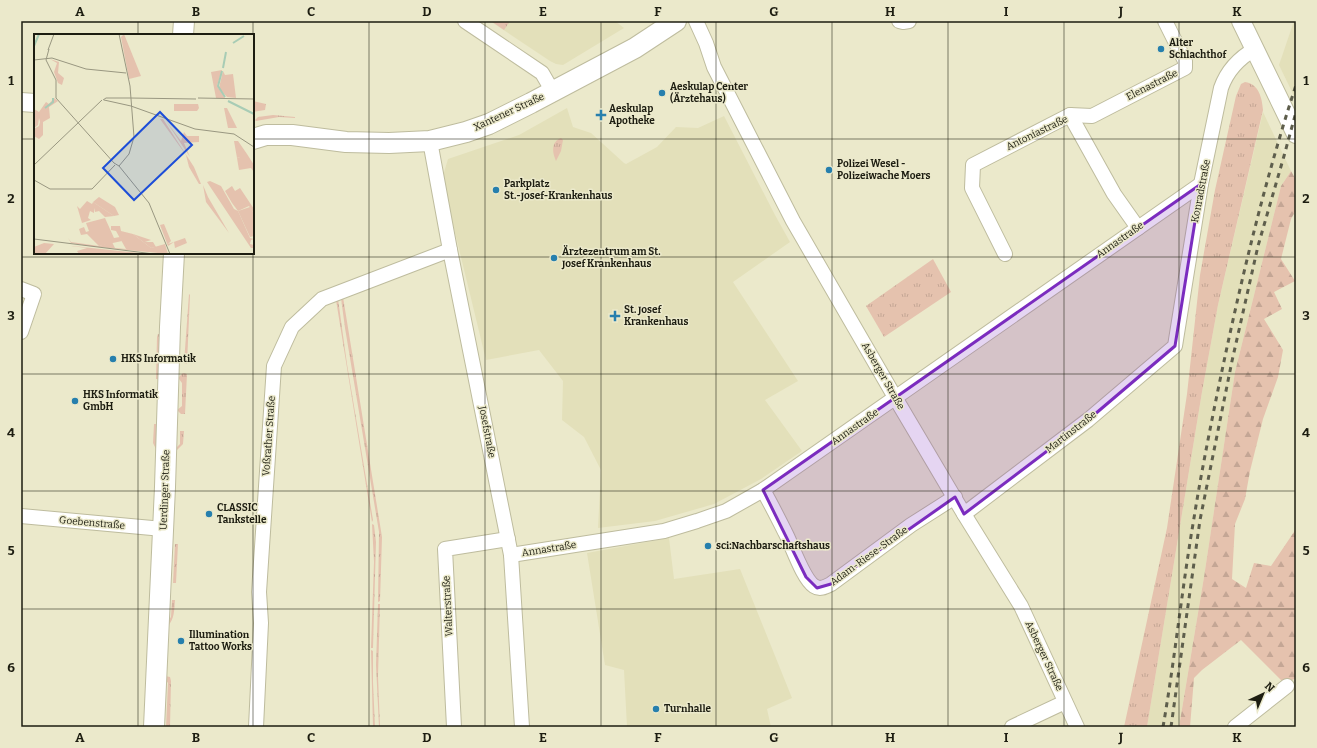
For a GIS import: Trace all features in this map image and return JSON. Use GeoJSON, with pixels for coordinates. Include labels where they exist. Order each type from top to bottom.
{"type":"FeatureCollection","features":[{"type":"Feature","properties":{"kind":"main road"},"geometry":{"type":"LineString","coordinates":[[183,34],[184,21]]}},
{"type":"Feature","properties":{"kind":"main road","name":"Xantener Straße"},"geometry":{"type":"LineString","coordinates":[[254,140],[266,135],[292,135],[346,142],[388,143],[430,140],[466,132],[489,124],[553,92],[635,48],[676,21]]}},
{"type":"Feature","properties":{"kind":"main road","name":"Uerdinger Straße"},"geometry":{"type":"LineString","coordinates":[[154,727],[174,254]]}},
{"type":"Feature","properties":{"kind":"street"},"geometry":{"type":"LineString","coordinates":[[465,21],[542,73],[553,92]]}},
{"type":"Feature","properties":{"kind":"street","name":"Asberger Straße"},"geometry":{"type":"LineString","coordinates":[[696,21],[706,43],[714,67],[793,221],[964,514],[1021,606],[1077,727]]}},
{"type":"Feature","properties":{"kind":"street"},"geometry":{"type":"LineString","coordinates":[[899,21],[909,21]]}},
{"type":"Feature","properties":{"kind":"street","name":"Elenastraße"},"geometry":{"type":"LineString","coordinates":[[1070,115],[1092,116],[1185,68],[1185,61],[1165,21]]}},
{"type":"Feature","properties":{"kind":"street"},"geometry":{"type":"LineString","coordinates":[[1241,21],[1296,134]]}},
{"type":"Feature","properties":{"kind":"street","name":"Konradstraße"},"geometry":{"type":"LineString","coordinates":[[1175,346],[1201,184],[1221,88],[1225,77],[1246,54],[1255,49]]}},
{"type":"Feature","properties":{"kind":"street"},"geometry":{"type":"LineString","coordinates":[[21,102],[34,103]]}},
{"type":"Feature","properties":{"kind":"street","name":"Antoniastraße"},"geometry":{"type":"LineString","coordinates":[[1004,254],[972,188],[973,165],[1070,115],[1114,194],[1138,228]]}},
{"type":"Feature","properties":{"kind":"street","name":"Josefstraße"},"geometry":{"type":"LineString","coordinates":[[430,140],[450,250],[511,555],[522,727]]}},
{"type":"Feature","properties":{"kind":"street","name":"Annastraße"},"geometry":{"type":"LineString","coordinates":[[511,555],[664,531],[726,511],[764,490],[1201,184]]}},
{"type":"Feature","properties":{"kind":"street","name":"Voßrather Straße"},"geometry":{"type":"LineString","coordinates":[[256,727],[261,623],[259,592],[274,366],[292,327],[322,299],[450,250]]}},
{"type":"Feature","properties":{"kind":"street"},"geometry":{"type":"LineString","coordinates":[[21,289],[34,294],[21,332]]}},
{"type":"Feature","properties":{"kind":"street","name":"Martinstraße"},"geometry":{"type":"LineString","coordinates":[[964,514],[1088,420],[1175,346]]}},
{"type":"Feature","properties":{"kind":"street","name":"Adam-Riese-Straße"},"geometry":{"type":"LineString","coordinates":[[764,490],[806,577],[813,586],[817,588],[824,588],[831,584],[912,525],[955,497]]}},
{"type":"Feature","properties":{"kind":"street","name":"Goebenstraße"},"geometry":{"type":"LineString","coordinates":[[21,516],[163,530]]}},
{"type":"Feature","properties":{"kind":"street","name":"Walterstraße"},"geometry":{"type":"LineString","coordinates":[[454,727],[445,549],[508,539]]}},
{"type":"Feature","properties":{"kind":"street"},"geometry":{"type":"LineString","coordinates":[[1235,727],[1287,686]]}},
{"type":"Feature","properties":{"kind":"street"},"geometry":{"type":"LineString","coordinates":[[1012,727],[1065,702]]}},
{"type":"Feature","properties":{"kind":"highlighted area"},"geometry":{"type":"Polygon","coordinates":[[[1201,184],[1175,346],[1088,420],[964,514],[955,497],[831,584],[817,588],[806,577],[763,490],[1201,184]]]}},
{"type":"Feature","properties":{"kind":"shaded area"},"geometry":{"type":"Polygon","coordinates":[[[490,21],[615,21],[624,28],[563,65],[550,61],[490,21]]]}},
{"type":"Feature","properties":{"kind":"shaded area"},"geometry":{"type":"Polygon","coordinates":[[[1294,21],[1296,21],[1296,100],[1279,65],[1294,21]]]}},
{"type":"Feature","properties":{"kind":"shaded area","name":"St. Josef Krankenhaus"},"geometry":{"type":"Polygon","coordinates":[[[567,108],[573,127],[591,133],[626,164],[657,147],[676,127],[698,128],[724,116],[790,242],[733,282],[798,381],[765,400],[802,451],[761,479],[714,504],[655,521],[598,528],[601,470],[584,437],[562,420],[563,381],[539,350],[486,360],[442,179],[448,159],[519,135],[567,108]]]}},
{"type":"Feature","properties":{"kind":"shaded area"},"geometry":{"type":"Polygon","coordinates":[[[1263,112],[1291,171],[1281,186],[1235,372],[1204,577],[1179,727],[1147,727],[1202,392],[1218,305],[1263,112]]]}},
{"type":"Feature","properties":{"kind":"shaded area"},"geometry":{"type":"Polygon","coordinates":[[[669,538],[674,579],[740,569],[792,698],[767,709],[771,727],[627,727],[624,670],[605,665],[587,553],[669,538]]]}},
{"type":"Feature","properties":{"kind":"green space"},"geometry":{"type":"Polygon","coordinates":[[[491,21],[510,21],[504,30],[491,21]]]}},
{"type":"Feature","properties":{"kind":"green space"},"geometry":{"type":"Polygon","coordinates":[[[1245,82],[1250,83],[1259,92],[1263,110],[1218,305],[1202,392],[1147,727],[1124,727],[1167,528],[1187,394],[1200,275],[1215,190],[1236,96],[1241,84],[1245,82]]]}},
{"type":"Feature","properties":{"kind":"green space"},"geometry":{"type":"Polygon","coordinates":[[[254,101],[266,104],[265,110],[254,112],[254,101]]]}},
{"type":"Feature","properties":{"kind":"green space"},"geometry":{"type":"Polygon","coordinates":[[[273,115],[295,118],[279,117],[255,120],[258,117],[273,115]]]}},
{"type":"Feature","properties":{"kind":"green space"},"geometry":{"type":"Polygon","coordinates":[[[561,138],[563,140],[561,151],[556,161],[553,148],[555,142],[561,138]]]}},
{"type":"Feature","properties":{"kind":"green space"},"geometry":{"type":"Polygon","coordinates":[[[1291,171],[1296,180],[1296,210],[1291,219],[1281,259],[1295,281],[1274,292],[1282,309],[1264,319],[1283,350],[1278,377],[1263,419],[1250,471],[1245,499],[1235,524],[1232,579],[1246,588],[1254,563],[1271,566],[1296,529],[1296,678],[1285,684],[1241,640],[1194,678],[1190,727],[1179,727],[1204,577],[1235,372],[1281,186],[1291,171]]]}},
{"type":"Feature","properties":{"kind":"green space"},"geometry":{"type":"Polygon","coordinates":[[[933,259],[951,292],[884,337],[866,306],[933,259]]]}},
{"type":"Feature","properties":{"kind":"green space"},"geometry":{"type":"Polygon","coordinates":[[[189,294],[190,295],[187,364],[184,363],[189,294]]]}},
{"type":"Feature","properties":{"kind":"green space"},"geometry":{"type":"Polygon","coordinates":[[[343,297],[382,537],[380,601],[378,602],[379,532],[345,328],[341,298],[343,297]]]}},
{"type":"Feature","properties":{"kind":"green space"},"geometry":{"type":"Polygon","coordinates":[[[338,299],[347,364],[373,520],[372,522],[336,300],[338,299]]]}},
{"type":"Feature","properties":{"kind":"green space"},"geometry":{"type":"Polygon","coordinates":[[[165,333],[159,379],[156,379],[157,337],[158,334],[165,333]]]}},
{"type":"Feature","properties":{"kind":"green space"},"geometry":{"type":"Polygon","coordinates":[[[183,373],[187,374],[185,414],[181,414],[177,410],[182,406],[182,383],[179,377],[183,373]]]}},
{"type":"Feature","properties":{"kind":"green space"},"geometry":{"type":"Polygon","coordinates":[[[154,424],[156,424],[156,443],[159,447],[158,453],[153,443],[154,424]]]}},
{"type":"Feature","properties":{"kind":"green space"},"geometry":{"type":"Polygon","coordinates":[[[180,431],[184,431],[183,444],[176,451],[176,448],[180,444],[180,431]]]}},
{"type":"Feature","properties":{"kind":"green space"},"geometry":{"type":"Polygon","coordinates":[[[372,524],[374,525],[376,542],[373,648],[371,648],[374,562],[372,524]]]}},
{"type":"Feature","properties":{"kind":"green space"},"geometry":{"type":"Polygon","coordinates":[[[175,544],[178,544],[176,583],[173,583],[175,544]]]}},
{"type":"Feature","properties":{"kind":"green space"},"geometry":{"type":"Polygon","coordinates":[[[172,600],[175,600],[174,614],[170,624],[167,627],[168,621],[171,617],[172,600]]]}},
{"type":"Feature","properties":{"kind":"green space"},"geometry":{"type":"Polygon","coordinates":[[[378,604],[380,604],[378,676],[380,727],[376,665],[378,604]]]}},
{"type":"Feature","properties":{"kind":"green space"},"geometry":{"type":"Polygon","coordinates":[[[371,650],[373,651],[375,727],[373,727],[371,650]]]}},
{"type":"Feature","properties":{"kind":"green space"},"geometry":{"type":"Polygon","coordinates":[[[165,676],[170,677],[171,681],[170,727],[166,727],[168,683],[165,676]]]}},
{"type":"Feature","properties":{"kind":"railway"},"geometry":{"type":"LineString","coordinates":[[1163,727],[1194,518],[1219,385],[1253,234],[1273,159],[1296,85]]}},
{"type":"Feature","properties":{"kind":"railway"},"geometry":{"type":"LineString","coordinates":[[1171,727],[1200,520],[1232,361],[1258,246],[1296,112]]}},
{"type":"Feature","properties":{"kind":"place","name":"Alter Schlachthof"},"geometry":{"type":"Point","coordinates":[1161,49]}},
{"type":"Feature","properties":{"kind":"place","name":"Aeskulap Center (Ärztehaus)"},"geometry":{"type":"Point","coordinates":[662,93]}},
{"type":"Feature","properties":{"kind":"place","name":"Aeskulap Apotheke"},"geometry":{"type":"Point","coordinates":[601,115]}},
{"type":"Feature","properties":{"kind":"place","name":"Polizei Wesel - Polizeiwache Moers"},"geometry":{"type":"Point","coordinates":[829,170]}},
{"type":"Feature","properties":{"kind":"place","name":"Parkplatz St.-Josef-Krankenhaus"},"geometry":{"type":"Point","coordinates":[496,190]}},
{"type":"Feature","properties":{"kind":"place","name":"Ärztezentrum am St. Josef Krankenhaus"},"geometry":{"type":"Point","coordinates":[554,258]}},
{"type":"Feature","properties":{"kind":"place","name":"St. Josef Krankenhaus"},"geometry":{"type":"Point","coordinates":[615,316]}},
{"type":"Feature","properties":{"kind":"place","name":"HKS Informatik"},"geometry":{"type":"Point","coordinates":[113,359]}},
{"type":"Feature","properties":{"kind":"place","name":"HKS Informatik GmbH"},"geometry":{"type":"Point","coordinates":[75,401]}},
{"type":"Feature","properties":{"kind":"place","name":"CLASSIC Tankstelle"},"geometry":{"type":"Point","coordinates":[209,514]}},
{"type":"Feature","properties":{"kind":"place","name":"sci:Nachbarschaftshaus"},"geometry":{"type":"Point","coordinates":[708,546]}},
{"type":"Feature","properties":{"kind":"place","name":"Illumination Tattoo Works"},"geometry":{"type":"Point","coordinates":[181,641]}},
{"type":"Feature","properties":{"kind":"place","name":"Turnhalle"},"geometry":{"type":"Point","coordinates":[656,709]}}]}
